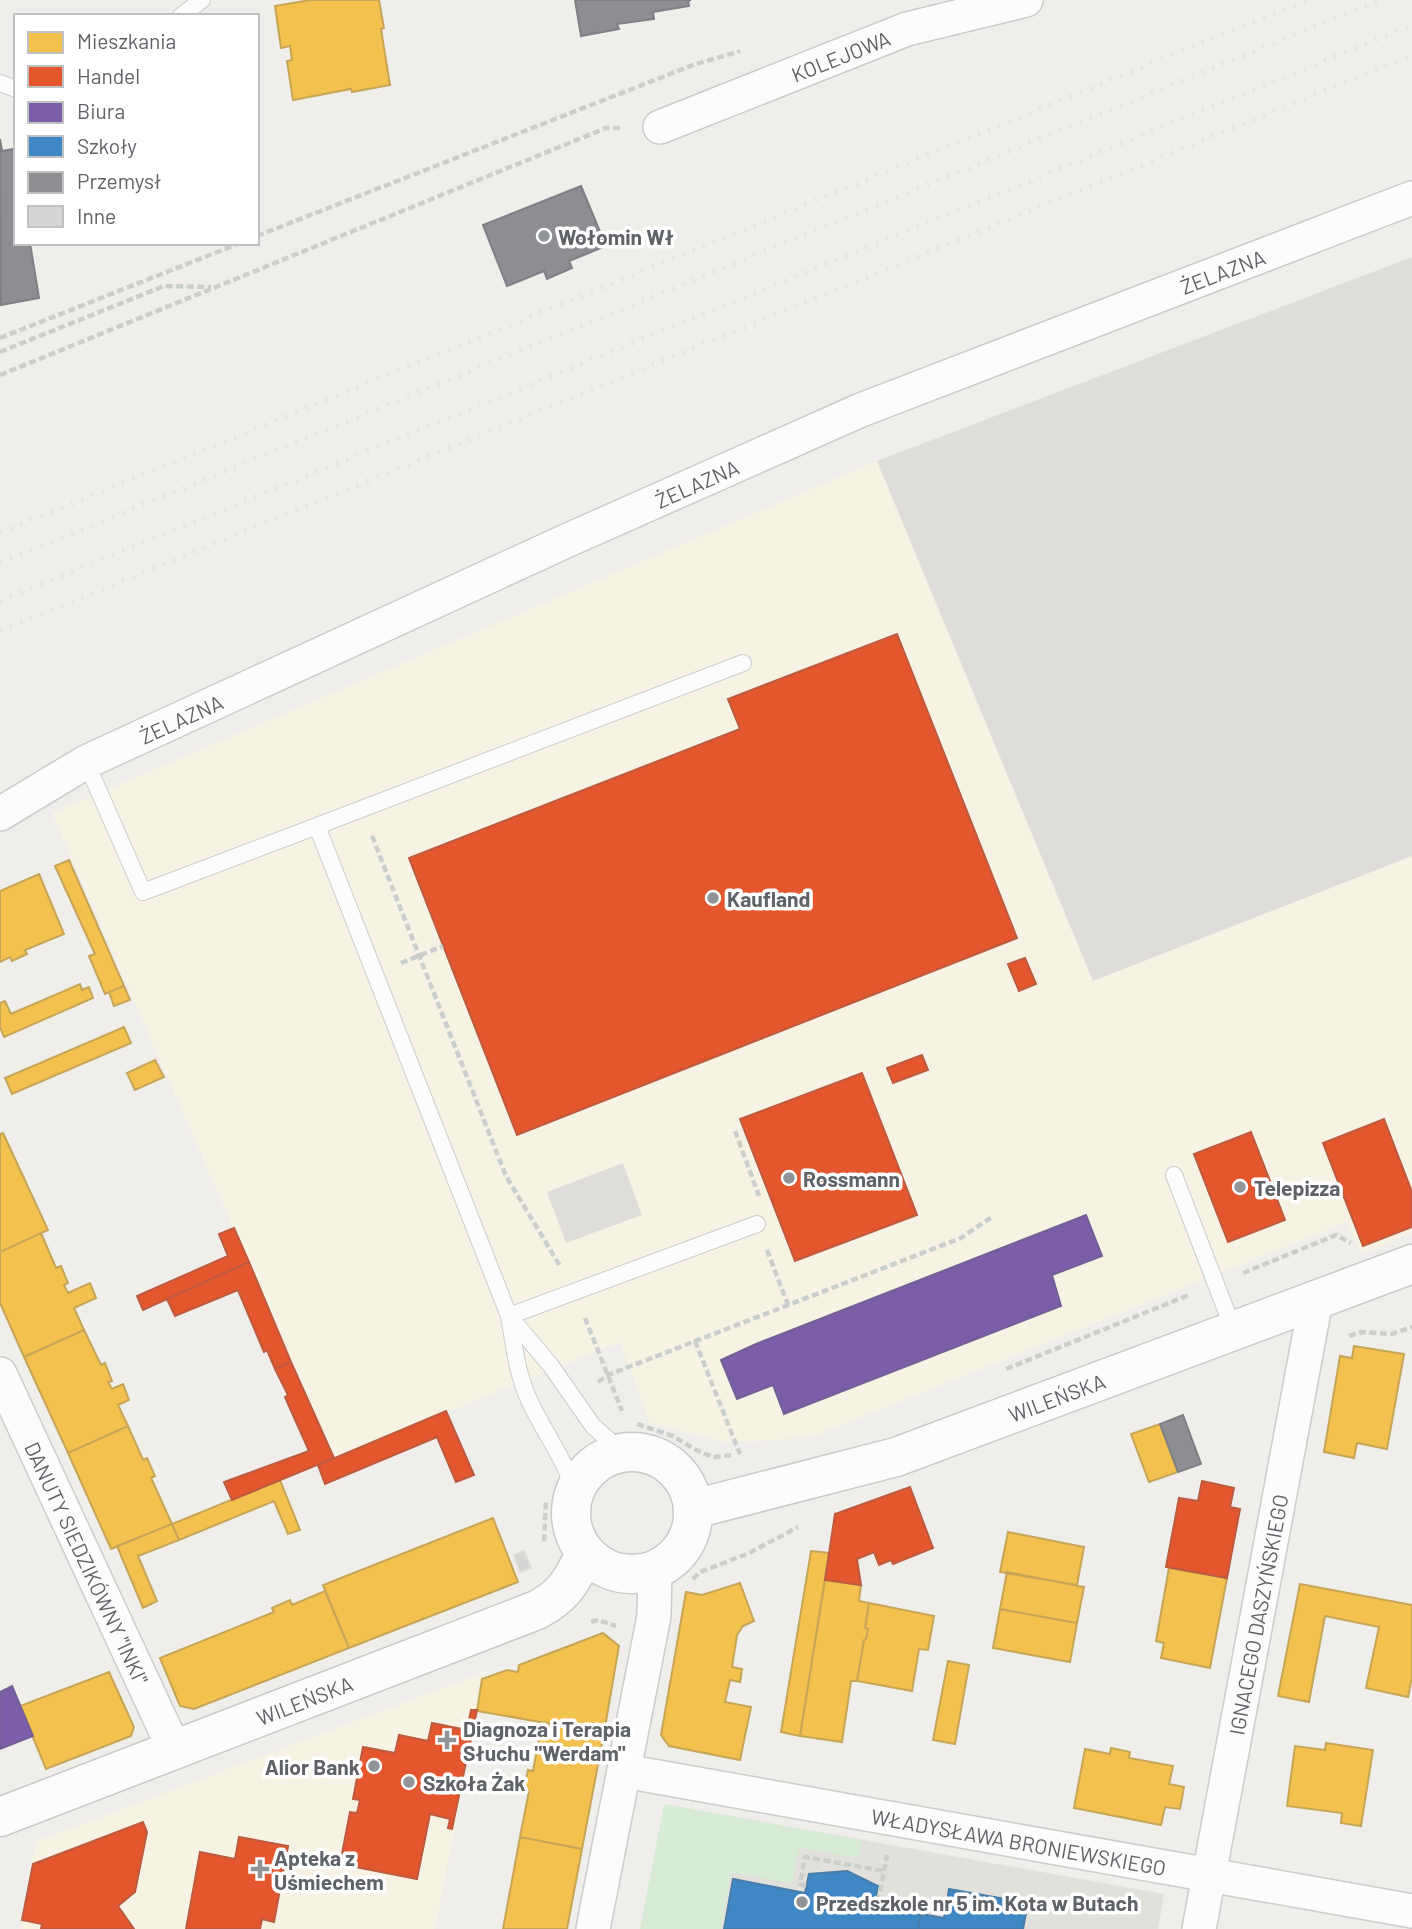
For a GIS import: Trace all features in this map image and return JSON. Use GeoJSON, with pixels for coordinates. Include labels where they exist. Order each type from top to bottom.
{"type":"FeatureCollection","features":[{"type":"Feature","properties":{"kind":"street","name":"KOLEJOWA"},"geometry":{"type":"LineString","coordinates":[[660,127],[907,29],[1026,0]]}},
{"type":"Feature","properties":{"kind":"street","name":"ŻELAZNA"},"geometry":{"type":"LineString","coordinates":[[0,814],[86,762],[554,546],[861,410],[1412,198]]}},
{"type":"Feature","properties":{"kind":"street","name":"WILEŃSKA"},"geometry":{"type":"LineString","coordinates":[[694,1509],[896,1457],[1412,1264]]}},
{"type":"Feature","properties":{"kind":"street","name":"IGNACEGO DASZYŃSKIEGO"},"geometry":{"type":"LineString","coordinates":[[1199,1929],[1317,1300]]}},
{"type":"Feature","properties":{"kind":"street","name":"DANUTY SIEDZIKÓWNY \"INKI\""},"geometry":{"type":"LineString","coordinates":[[0,1374],[175,1751]]}},
{"type":"Feature","properties":{"kind":"street"},"geometry":{"type":"LineString","coordinates":[[639,1451],[656,1455],[671,1465],[691,1492],[694,1509],[688,1539],[680,1552],[656,1570],[640,1573],[618,1572],[597,1563],[585,1553],[576,1539],[571,1523],[570,1507],[574,1490],[582,1476],[593,1464],[622,1452],[639,1451]]}},
{"type":"Feature","properties":{"kind":"street","name":"WILEŃSKA"},"geometry":{"type":"LineString","coordinates":[[0,1817],[537,1610],[555,1601],[569,1586],[585,1553]]}},
{"type":"Feature","properties":{"kind":"street"},"geometry":{"type":"LineString","coordinates":[[593,1929],[654,1616],[656,1570]]}},
{"type":"Feature","properties":{"kind":"street","name":"WŁADYSŁAWA BRONIEWSKIEGO"},"geometry":{"type":"LineString","coordinates":[[624,1771],[1412,1911]]}},
{"type":"Feature","properties":{"kind":"lane"},"geometry":{"type":"LineString","coordinates":[[184,14],[202,0]]}},
{"type":"Feature","properties":{"kind":"lane"},"geometry":{"type":"LineString","coordinates":[[86,762],[143,892],[743,663]]}},
{"type":"Feature","properties":{"kind":"lane"},"geometry":{"type":"LineString","coordinates":[[317,826],[509,1316],[520,1379],[530,1404],[568,1469],[574,1490]]}},
{"type":"Feature","properties":{"kind":"lane"},"geometry":{"type":"LineString","coordinates":[[1174,1175],[1234,1331]]}},
{"type":"Feature","properties":{"kind":"lane"},"geometry":{"type":"LineString","coordinates":[[509,1316],[757,1224]]}},
{"type":"Feature","properties":{"kind":"lane"},"geometry":{"type":"LineString","coordinates":[[509,1316],[551,1366],[593,1426],[622,1452]]}},
{"type":"Feature","properties":{"kind":"path"},"geometry":{"type":"LineString","coordinates":[[259,235],[693,65],[743,51],[760,87]]}},
{"type":"Feature","properties":{"kind":"path"},"geometry":{"type":"LineString","coordinates":[[0,375],[606,128],[660,127]]}},
{"type":"Feature","properties":{"kind":"path"},"geometry":{"type":"LineString","coordinates":[[0,338],[235,245]]}},
{"type":"Feature","properties":{"kind":"path"},"geometry":{"type":"LineString","coordinates":[[0,352],[164,286],[215,287]]}},
{"type":"Feature","properties":{"kind":"path"},"geometry":{"type":"LineString","coordinates":[[362,809],[506,1175],[575,1292],[625,1421],[651,1427],[713,1457],[752,1453]]}},
{"type":"Feature","properties":{"kind":"path"},"geometry":{"type":"LineString","coordinates":[[375,974],[443,946]]}},
{"type":"Feature","properties":{"kind":"path"},"geometry":{"type":"LineString","coordinates":[[735,1131],[764,1207]]}},
{"type":"Feature","properties":{"kind":"path"},"geometry":{"type":"LineString","coordinates":[[588,1391],[608,1375],[961,1238],[993,1216]]}},
{"type":"Feature","properties":{"kind":"path"},"geometry":{"type":"LineString","coordinates":[[757,1224],[788,1305]]}},
{"type":"Feature","properties":{"kind":"path"},"geometry":{"type":"LineString","coordinates":[[996,1373],[1336,1235]]}},
{"type":"Feature","properties":{"kind":"path"},"geometry":{"type":"LineString","coordinates":[[1343,1338],[1362,1332],[1392,1334],[1412,1327]]}},
{"type":"Feature","properties":{"kind":"path"},"geometry":{"type":"LineString","coordinates":[[695,1341],[740,1454]]}},
{"type":"Feature","properties":{"kind":"path"},"geometry":{"type":"LineString","coordinates":[[589,1623],[598,1620],[617,1626],[625,1624]]}},
{"type":"Feature","properties":{"kind":"path"},"geometry":{"type":"LineString","coordinates":[[875,1898],[879,1898],[889,1845]]}},
{"type":"Feature","properties":{"kind":"path"},"geometry":{"type":"LineString","coordinates":[[806,1886],[800,1884],[805,1857],[884,1871]]}},
{"type":"Feature","properties":{"kind":"shaded area"},"geometry":{"type":"Polygon","coordinates":[[[1412,257],[1412,856],[1093,981],[877,461],[1412,257]]]}},
{"type":"Feature","properties":{"kind":"shaded area"},"geometry":{"type":"Polygon","coordinates":[[[877,461],[1093,981],[1412,856],[1412,1233],[1361,1254],[1347,1222],[812,1437],[730,1443],[650,1423],[620,1342],[334,1458],[52,813],[877,461]]]}},
{"type":"Feature","properties":{"kind":"shaded area"},"geometry":{"type":"Polygon","coordinates":[[[623,1163],[642,1215],[566,1243],[547,1192],[623,1163]]]}},
{"type":"Feature","properties":{"kind":"shaded area"},"geometry":{"type":"Polygon","coordinates":[[[485,1672],[435,1929],[20,1929],[35,1842],[485,1672]]]}},
{"type":"Feature","properties":{"kind":"shaded area"},"geometry":{"type":"Polygon","coordinates":[[[664,1804],[1164,1894],[1158,1929],[655,1929],[664,1804]]]}},
{"type":"Feature","properties":{"kind":"green space"},"geometry":{"type":"Polygon","coordinates":[[[664,1804],[862,1840],[859,1858],[799,1848],[792,1883],[731,1873],[721,1929],[640,1929],[664,1804]]]}},
{"type":"Feature","properties":{"kind":"building: Mieszkania"},"geometry":{"type":"Polygon","coordinates":[[[310,0],[379,0],[390,85],[293,100],[287,61],[292,60],[290,46],[281,48],[275,6],[310,0]]]}},
{"type":"Feature","properties":{"kind":"building: Mieszkania"},"geometry":{"type":"Polygon","coordinates":[[[69,860],[124,986],[105,994],[89,956],[95,954],[55,866],[69,860]]]}},
{"type":"Feature","properties":{"kind":"building: Mieszkania"},"geometry":{"type":"Polygon","coordinates":[[[39,874],[64,934],[25,950],[27,954],[12,961],[10,957],[0,962],[0,891],[39,874]]]}},
{"type":"Feature","properties":{"kind":"building: Mieszkania"},"geometry":{"type":"Polygon","coordinates":[[[80,984],[82,990],[89,987],[93,998],[4,1037],[0,1027],[0,1003],[5,1001],[11,1014],[80,984]]]}},
{"type":"Feature","properties":{"kind":"building: Mieszkania"},"geometry":{"type":"Polygon","coordinates":[[[124,986],[130,1000],[114,1006],[109,992],[124,986]]]}},
{"type":"Feature","properties":{"kind":"building: Mieszkania"},"geometry":{"type":"Polygon","coordinates":[[[124,1027],[131,1043],[12,1094],[5,1078],[124,1027]]]}},
{"type":"Feature","properties":{"kind":"building: Mieszkania"},"geometry":{"type":"Polygon","coordinates":[[[155,1060],[164,1077],[135,1090],[127,1073],[155,1060]]]}},
{"type":"Feature","properties":{"kind":"building: Mieszkania"},"geometry":{"type":"Polygon","coordinates":[[[3,1133],[48,1230],[0,1252],[0,1134],[3,1133]]]}},
{"type":"Feature","properties":{"kind":"building: Mieszkania"},"geometry":{"type":"Polygon","coordinates":[[[41,1233],[56,1268],[61,1266],[68,1283],[64,1285],[68,1293],[90,1283],[96,1298],[74,1308],[84,1330],[24,1357],[0,1303],[0,1252],[41,1233]]]}},
{"type":"Feature","properties":{"kind":"building: Mieszkania"},"geometry":{"type":"Polygon","coordinates":[[[84,1330],[101,1365],[105,1363],[112,1389],[123,1384],[129,1400],[118,1405],[128,1426],[68,1453],[24,1357],[84,1330]]]}},
{"type":"Feature","properties":{"kind":"building: Mieszkania"},"geometry":{"type":"Polygon","coordinates":[[[1354,1346],[1404,1354],[1387,1449],[1357,1443],[1354,1458],[1324,1452],[1340,1356],[1352,1358],[1354,1346]]]}},
{"type":"Feature","properties":{"kind":"building: Mieszkania"},"geometry":{"type":"Polygon","coordinates":[[[1160,1424],[1178,1472],[1149,1482],[1131,1434],[1160,1424]]]}},
{"type":"Feature","properties":{"kind":"building: Mieszkania"},"geometry":{"type":"Polygon","coordinates":[[[128,1426],[143,1460],[147,1458],[155,1476],[151,1478],[172,1524],[111,1549],[68,1453],[128,1426]]]}},
{"type":"Feature","properties":{"kind":"building: Mieszkania"},"geometry":{"type":"Polygon","coordinates":[[[280,1480],[300,1530],[288,1534],[274,1501],[179,1540],[172,1524],[280,1480]]]}},
{"type":"Feature","properties":{"kind":"building: Mieszkania"},"geometry":{"type":"Polygon","coordinates":[[[493,1518],[518,1582],[349,1648],[323,1585],[493,1518]]]}},
{"type":"Feature","properties":{"kind":"building: Mieszkania"},"geometry":{"type":"Polygon","coordinates":[[[172,1524],[179,1540],[138,1556],[157,1601],[143,1608],[117,1546],[172,1524]]]}},
{"type":"Feature","properties":{"kind":"building: Mieszkania"},"geometry":{"type":"Polygon","coordinates":[[[1008,1532],[1084,1547],[1077,1585],[1000,1572],[1008,1532]]]}},
{"type":"Feature","properties":{"kind":"building: Mieszkania"},"geometry":{"type":"Polygon","coordinates":[[[811,1551],[829,1553],[800,1736],[781,1732],[811,1551]]]}},
{"type":"Feature","properties":{"kind":"building: Mieszkania"},"geometry":{"type":"Polygon","coordinates":[[[1169,1568],[1227,1578],[1210,1668],[1161,1658],[1164,1643],[1156,1641],[1169,1568]]]}},
{"type":"Feature","properties":{"kind":"building: Mieszkania"},"geometry":{"type":"Polygon","coordinates":[[[1007,1572],[1084,1587],[1077,1623],[1000,1609],[1007,1572]]]}},
{"type":"Feature","properties":{"kind":"building: Mieszkania"},"geometry":{"type":"Polygon","coordinates":[[[825,1580],[861,1585],[859,1601],[869,1603],[865,1628],[868,1629],[857,1681],[851,1681],[842,1742],[800,1736],[825,1580]]]}},
{"type":"Feature","properties":{"kind":"building: Mieszkania"},"geometry":{"type":"Polygon","coordinates":[[[740,1583],[754,1621],[743,1626],[737,1635],[732,1667],[742,1669],[740,1682],[730,1680],[725,1702],[751,1707],[740,1760],[669,1746],[661,1735],[686,1592],[702,1595],[740,1583]]]}},
{"type":"Feature","properties":{"kind":"building: Mieszkania"},"geometry":{"type":"Polygon","coordinates":[[[1300,1584],[1412,1605],[1412,1677],[1408,1697],[1366,1688],[1379,1627],[1325,1616],[1309,1702],[1278,1696],[1300,1584]]]}},
{"type":"Feature","properties":{"kind":"building: Mieszkania"},"geometry":{"type":"Polygon","coordinates":[[[325,1591],[349,1648],[194,1709],[180,1706],[160,1658],[274,1612],[272,1608],[290,1600],[292,1605],[325,1591]]]}},
{"type":"Feature","properties":{"kind":"building: Mieszkania"},"geometry":{"type":"Polygon","coordinates":[[[869,1603],[934,1616],[928,1650],[919,1649],[912,1691],[857,1681],[868,1629],[865,1628],[869,1603]]]}},
{"type":"Feature","properties":{"kind":"building: Mieszkania"},"geometry":{"type":"Polygon","coordinates":[[[1000,1609],[1077,1623],[1070,1662],[993,1648],[1000,1609]]]}},
{"type":"Feature","properties":{"kind":"building: Mieszkania"},"geometry":{"type":"Polygon","coordinates":[[[603,1633],[619,1646],[604,1733],[477,1711],[482,1679],[507,1670],[518,1672],[519,1665],[603,1633]]]}},
{"type":"Feature","properties":{"kind":"building: Mieszkania"},"geometry":{"type":"Polygon","coordinates":[[[948,1661],[969,1665],[955,1744],[933,1740],[948,1661]]]}},
{"type":"Feature","properties":{"kind":"building: Mieszkania"},"geometry":{"type":"Polygon","coordinates":[[[109,1672],[134,1727],[131,1736],[46,1769],[20,1706],[109,1672]]]}},
{"type":"Feature","properties":{"kind":"building: Mieszkania"},"geometry":{"type":"Polygon","coordinates":[[[542,1723],[604,1733],[582,1849],[520,1837],[529,1791],[524,1790],[528,1770],[533,1771],[542,1723]]]}},
{"type":"Feature","properties":{"kind":"building: Mieszkania"},"geometry":{"type":"Polygon","coordinates":[[[1326,1743],[1373,1750],[1361,1826],[1341,1823],[1342,1813],[1287,1806],[1295,1746],[1325,1750],[1326,1743]]]}},
{"type":"Feature","properties":{"kind":"building: Mieszkania"},"geometry":{"type":"Polygon","coordinates":[[[1111,1748],[1130,1752],[1129,1758],[1173,1766],[1169,1784],[1184,1787],[1180,1809],[1165,1807],[1161,1825],[1074,1808],[1085,1749],[1110,1754],[1111,1748]]]}},
{"type":"Feature","properties":{"kind":"building: Mieszkania"},"geometry":{"type":"Polygon","coordinates":[[[520,1837],[582,1849],[567,1929],[503,1929],[520,1837]]]}},
{"type":"Feature","properties":{"kind":"building: Handel","name":"Kaufland"},"geometry":{"type":"Polygon","coordinates":[[[897,634],[1017,938],[517,1135],[409,858],[740,729],[728,699],[897,634]]]}},
{"type":"Feature","properties":{"kind":"building: Handel"},"geometry":{"type":"Polygon","coordinates":[[[1025,958],[1036,984],[1019,991],[1008,964],[1025,958]]]}},
{"type":"Feature","properties":{"kind":"building: Handel"},"geometry":{"type":"Polygon","coordinates":[[[922,1055],[928,1070],[893,1083],[887,1068],[922,1055]]]}},
{"type":"Feature","properties":{"kind":"building: Handel"},"geometry":{"type":"Polygon","coordinates":[[[862,1073],[917,1215],[795,1261],[740,1119],[862,1073]]]}},
{"type":"Feature","properties":{"kind":"building: Handel"},"geometry":{"type":"Polygon","coordinates":[[[1384,1119],[1412,1192],[1412,1227],[1363,1246],[1323,1143],[1384,1119]]]}},
{"type":"Feature","properties":{"kind":"building: Handel","name":"Telepizza"},"geometry":{"type":"Polygon","coordinates":[[[1251,1132],[1285,1220],[1228,1242],[1194,1154],[1251,1132]]]}},
{"type":"Feature","properties":{"kind":"building: Handel"},"geometry":{"type":"Polygon","coordinates":[[[234,1228],[249,1262],[143,1310],[137,1296],[228,1256],[219,1234],[234,1228]]]}},
{"type":"Feature","properties":{"kind":"building: Handel"},"geometry":{"type":"Polygon","coordinates":[[[249,1262],[291,1362],[275,1369],[267,1350],[264,1352],[238,1290],[175,1316],[167,1299],[249,1262]]]}},
{"type":"Feature","properties":{"kind":"building: Handel"},"geometry":{"type":"Polygon","coordinates":[[[291,1362],[334,1458],[232,1500],[224,1482],[309,1451],[275,1369],[291,1362]]]}},
{"type":"Feature","properties":{"kind":"building: Handel"},"geometry":{"type":"Polygon","coordinates":[[[446,1411],[474,1475],[456,1482],[437,1437],[325,1484],[318,1465],[446,1411]]]}},
{"type":"Feature","properties":{"kind":"building: Handel"},"geometry":{"type":"Polygon","coordinates":[[[1202,1481],[1234,1488],[1230,1507],[1240,1509],[1227,1578],[1166,1567],[1179,1498],[1198,1501],[1202,1481]]]}},
{"type":"Feature","properties":{"kind":"building: Handel"},"geometry":{"type":"Polygon","coordinates":[[[910,1487],[933,1548],[893,1564],[891,1560],[879,1565],[874,1552],[857,1559],[861,1585],[825,1580],[835,1514],[910,1487]]]}},
{"type":"Feature","properties":{"kind":"building: Handel"},"geometry":{"type":"Polygon","coordinates":[[[471,1710],[477,1710],[452,1829],[448,1828],[450,1819],[430,1814],[417,1879],[340,1864],[350,1812],[357,1813],[360,1800],[353,1799],[363,1747],[395,1753],[399,1735],[428,1741],[432,1723],[467,1730],[471,1710]]]}},
{"type":"Feature","properties":{"kind":"building: Handel"},"geometry":{"type":"Polygon","coordinates":[[[143,1822],[147,1832],[135,1892],[118,1906],[134,1929],[41,1929],[42,1924],[22,1920],[33,1864],[143,1822]]]}},
{"type":"Feature","properties":{"kind":"building: Handel"},"geometry":{"type":"Polygon","coordinates":[[[239,1837],[288,1846],[274,1922],[262,1919],[260,1929],[186,1929],[200,1852],[235,1859],[239,1837]]]}},
{"type":"Feature","properties":{"kind":"building: Biura"},"geometry":{"type":"Polygon","coordinates":[[[1086,1215],[1102,1256],[1052,1275],[1061,1306],[784,1414],[773,1385],[737,1399],[721,1360],[1086,1215]]]}},
{"type":"Feature","properties":{"kind":"building: Biura"},"geometry":{"type":"Polygon","coordinates":[[[12,1686],[33,1736],[0,1749],[0,1692],[12,1686]]]}},
{"type":"Feature","properties":{"kind":"building: Szkoły","name":"Przedszkole nr 5 im. Kota w Butach"},"geometry":{"type":"Polygon","coordinates":[[[847,1871],[878,1886],[874,1906],[921,1914],[918,1929],[724,1929],[733,1879],[805,1893],[809,1874],[847,1871]]]}},
{"type":"Feature","properties":{"kind":"building: Szkoły"},"geometry":{"type":"Polygon","coordinates":[[[949,1889],[1028,1903],[1023,1929],[918,1929],[921,1914],[944,1918],[949,1889]]]}},
{"type":"Feature","properties":{"kind":"building: Przemysł"},"geometry":{"type":"Polygon","coordinates":[[[575,0],[691,0],[688,1],[689,6],[653,12],[654,19],[617,24],[619,29],[581,36],[575,0]]]}},
{"type":"Feature","properties":{"kind":"building: Przemysł"},"geometry":{"type":"Polygon","coordinates":[[[0,139],[2,151],[14,149],[14,245],[30,245],[39,298],[1,305],[0,139]]]}},
{"type":"Feature","properties":{"kind":"building: Przemysł","name":"Wołomin Wł"},"geometry":{"type":"Polygon","coordinates":[[[581,186],[606,246],[569,261],[572,268],[547,279],[544,271],[507,286],[483,225],[581,186]]]}},
{"type":"Feature","properties":{"kind":"building: Przemysł"},"geometry":{"type":"Polygon","coordinates":[[[1183,1415],[1201,1464],[1178,1472],[1160,1424],[1183,1415]]]}},
{"type":"Feature","properties":{"kind":"building: Inne"},"geometry":{"type":"Polygon","coordinates":[[[524,1551],[531,1568],[520,1572],[514,1555],[524,1551]]]}},
{"type":"Feature","properties":{"kind":"railway"},"geometry":{"type":"LineString","coordinates":[[0,533],[1307,0]]}},
{"type":"Feature","properties":{"kind":"railway"},"geometry":{"type":"LineString","coordinates":[[0,563],[1380,0]]}},
{"type":"Feature","properties":{"kind":"railway"},"geometry":{"type":"LineString","coordinates":[[0,601],[1412,25]]}},
{"type":"Feature","properties":{"kind":"railway"},"geometry":{"type":"LineString","coordinates":[[0,631],[1412,55]]}},
{"type":"Feature","properties":{"kind":"place","name":"Wołomin Wł"},"geometry":{"type":"Point","coordinates":[544,236]}},
{"type":"Feature","properties":{"kind":"place","name":"Kaufland"},"geometry":{"type":"Point","coordinates":[713,898]}},
{"type":"Feature","properties":{"kind":"place","name":"Rossmann"},"geometry":{"type":"Point","coordinates":[789,1178]}},
{"type":"Feature","properties":{"kind":"place","name":"Telepizza"},"geometry":{"type":"Point","coordinates":[1240,1187]}},
{"type":"Feature","properties":{"kind":"place","name":"Diagnoza i Terapia Słuchu \"Werdam\""},"geometry":{"type":"Point","coordinates":[447,1740]}},
{"type":"Feature","properties":{"kind":"place","name":"Alior Bank"},"geometry":{"type":"Point","coordinates":[374,1766]}},
{"type":"Feature","properties":{"kind":"place","name":"Szkoła Żak"},"geometry":{"type":"Point","coordinates":[409,1782]}},
{"type":"Feature","properties":{"kind":"place","name":"Apteka z Uśmiechem"},"geometry":{"type":"Point","coordinates":[260,1869]}},
{"type":"Feature","properties":{"kind":"place","name":"Przedszkole nr 5 im. Kota w Butach"},"geometry":{"type":"Point","coordinates":[802,1902]}}]}
